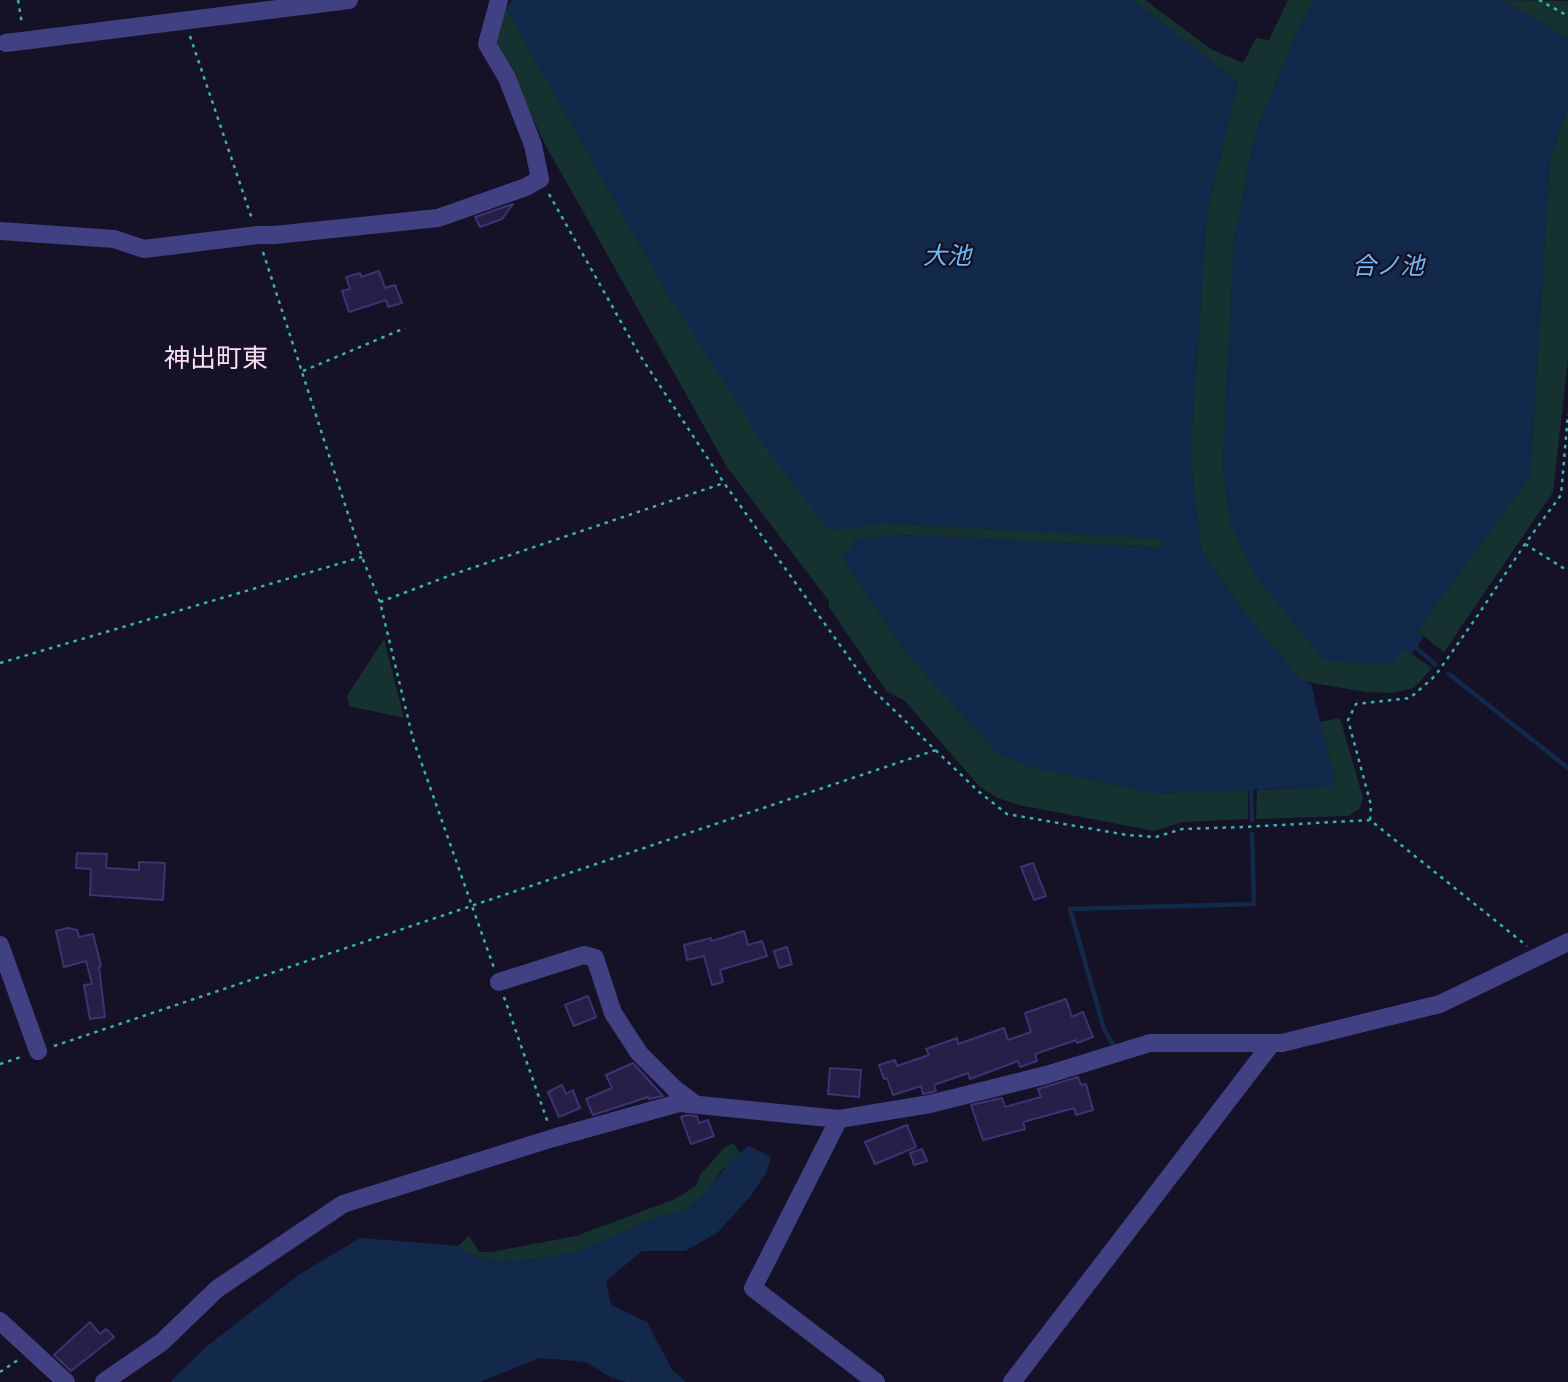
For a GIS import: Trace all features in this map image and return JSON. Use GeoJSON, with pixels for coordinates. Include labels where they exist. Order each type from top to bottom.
{"type":"FeatureCollection","features":[{"type":"Feature","properties":{"kind":"street"},"geometry":{"type":"LineString","coordinates":[[15,42],[349,0]]}},
{"type":"Feature","properties":{"kind":"street"},"geometry":{"type":"LineString","coordinates":[[0,231],[114,239],[144,250],[258,235],[438,218],[526,187],[540,178],[533,145],[507,78],[487,44],[499,0]]}},
{"type":"Feature","properties":{"kind":"street"},"geometry":{"type":"LineString","coordinates":[[104,1382],[162,1342],[217,1289],[343,1204],[553,1138],[679,1103],[839,1119],[930,1104],[1046,1075],[1150,1043],[1282,1043],[1440,1004],[1568,942]]}},
{"type":"Feature","properties":{"kind":"street"},"geometry":{"type":"LineString","coordinates":[[0,945],[38,1051]]}},
{"type":"Feature","properties":{"kind":"street"},"geometry":{"type":"LineString","coordinates":[[499,982],[584,954],[595,958],[612,1013],[639,1054],[675,1090],[695,1104]]}},
{"type":"Feature","properties":{"kind":"street"},"geometry":{"type":"LineString","coordinates":[[1012,1382],[1272,1043]]}},
{"type":"Feature","properties":{"kind":"street"},"geometry":{"type":"LineString","coordinates":[[839,1119],[753,1288],[876,1382]]}},
{"type":"Feature","properties":{"kind":"street"},"geometry":{"type":"LineString","coordinates":[[0,1321],[66,1382]]}},
{"type":"Feature","properties":{"kind":"path"},"geometry":{"type":"LineString","coordinates":[[15,42],[19,0]]}},
{"type":"Feature","properties":{"kind":"path"},"geometry":{"type":"LineString","coordinates":[[1539,0],[1568,16]]}},
{"type":"Feature","properties":{"kind":"path"},"geometry":{"type":"LineString","coordinates":[[185,20],[303,371],[362,557],[380,602],[414,739],[553,1138]]}},
{"type":"Feature","properties":{"kind":"path"},"geometry":{"type":"LineString","coordinates":[[540,178],[639,354],[724,483],[870,687],[978,792],[1007,814],[1115,833],[1156,837],[1182,828],[1370,820],[1539,956]]}},
{"type":"Feature","properties":{"kind":"path"},"geometry":{"type":"LineString","coordinates":[[303,371],[405,328]]}},
{"type":"Feature","properties":{"kind":"path"},"geometry":{"type":"LineString","coordinates":[[1370,820],[1371,805],[1348,720],[1356,704],[1410,698],[1435,676],[1561,495],[1568,414]]}},
{"type":"Feature","properties":{"kind":"path"},"geometry":{"type":"LineString","coordinates":[[380,602],[454,574],[724,483]]}},
{"type":"Feature","properties":{"kind":"path"},"geometry":{"type":"LineString","coordinates":[[1525,544],[1568,571]]}},
{"type":"Feature","properties":{"kind":"path"},"geometry":{"type":"LineString","coordinates":[[0,663],[362,557]]}},
{"type":"Feature","properties":{"kind":"path"},"geometry":{"type":"LineString","coordinates":[[0,1064],[936,750]]}},
{"type":"Feature","properties":{"kind":"path"},"geometry":{"type":"LineString","coordinates":[[0,1372],[31,1351]]}},
{"type":"Feature","properties":{"kind":"green space"},"geometry":{"type":"Polygon","coordinates":[[[1132,0],[1145,0],[1211,49],[1243,63],[1256,38],[1269,40],[1288,0],[1315,0],[1297,32],[1255,134],[1234,242],[1223,463],[1230,521],[1256,576],[1319,654],[1328,661],[1406,650],[1432,668],[1414,688],[1393,693],[1366,692],[1301,681],[1244,612],[1201,550],[1190,456],[1207,210],[1238,82],[1132,0]]]}},
{"type":"Feature","properties":{"kind":"green space"},"geometry":{"type":"Polygon","coordinates":[[[1502,0],[1568,1],[1568,39],[1502,0]]]}},
{"type":"Feature","properties":{"kind":"green space"},"geometry":{"type":"Polygon","coordinates":[[[506,8],[670,298],[829,530],[885,523],[1164,538],[1163,548],[899,535],[852,541],[853,549],[841,556],[905,651],[997,753],[1031,767],[1154,793],[1248,790],[1248,819],[1183,822],[1154,831],[1019,805],[998,798],[980,787],[904,700],[887,692],[829,607],[829,601],[727,467],[545,144],[497,44],[495,25],[506,8]]]}},
{"type":"Feature","properties":{"kind":"green space"},"geometry":{"type":"Polygon","coordinates":[[[1568,106],[1568,359],[1553,492],[1444,652],[1417,631],[1530,476],[1550,159],[1568,106]]]}},
{"type":"Feature","properties":{"kind":"green space"},"geometry":{"type":"Polygon","coordinates":[[[384,639],[404,718],[349,706],[347,696],[384,639]]]}},
{"type":"Feature","properties":{"kind":"green space"},"geometry":{"type":"Polygon","coordinates":[[[1340,718],[1363,798],[1359,809],[1348,816],[1256,819],[1257,790],[1329,787],[1335,782],[1320,722],[1340,718]]]}},
{"type":"Feature","properties":{"kind":"green space"},"geometry":{"type":"Polygon","coordinates":[[[733,1143],[740,1153],[721,1171],[709,1189],[685,1211],[661,1216],[575,1253],[539,1259],[495,1261],[468,1254],[458,1246],[469,1236],[479,1252],[491,1252],[576,1236],[675,1199],[696,1186],[700,1175],[724,1148],[733,1143]]]}},
{"type":"Feature","properties":{"kind":"water","name":"大池"},"geometry":{"type":"Polygon","coordinates":[[[512,0],[1132,0],[1238,82],[1207,210],[1190,456],[1201,550],[1244,612],[1301,681],[1311,684],[1335,782],[1330,787],[1154,793],[1031,767],[997,753],[905,651],[841,556],[852,549],[852,541],[899,535],[1162,548],[1163,538],[885,523],[829,531],[766,448],[670,298],[506,8],[512,0]]]}},
{"type":"Feature","properties":{"kind":"water","name":"合ノ池"},"geometry":{"type":"Polygon","coordinates":[[[1315,0],[1502,0],[1568,39],[1568,106],[1550,159],[1530,476],[1417,631],[1424,637],[1411,654],[1406,650],[1391,664],[1328,661],[1319,654],[1256,576],[1230,521],[1223,463],[1234,242],[1255,134],[1297,32],[1315,0]]]}},
{"type":"Feature","properties":{"kind":"water"},"geometry":{"type":"Polygon","coordinates":[[[749,1146],[771,1157],[766,1173],[749,1198],[717,1233],[685,1251],[642,1251],[606,1281],[611,1305],[647,1322],[672,1370],[687,1382],[627,1382],[612,1378],[586,1362],[540,1358],[479,1382],[170,1382],[206,1347],[300,1274],[360,1238],[458,1246],[468,1254],[495,1261],[539,1259],[575,1253],[661,1216],[685,1211],[709,1189],[730,1161],[749,1146]]]}},
{"type":"Feature","properties":{"kind":"building"},"geometry":{"type":"Polygon","coordinates":[[[513,204],[502,219],[480,227],[475,217],[513,204]]]}},
{"type":"Feature","properties":{"kind":"building"},"geometry":{"type":"Polygon","coordinates":[[[379,271],[385,288],[395,285],[402,303],[388,307],[386,300],[349,312],[342,291],[350,289],[346,277],[360,273],[361,277],[379,271]]]}},
{"type":"Feature","properties":{"kind":"building"},"geometry":{"type":"Polygon","coordinates":[[[77,853],[107,854],[106,868],[139,870],[139,862],[165,863],[163,900],[90,895],[91,869],[76,868],[77,853]]]}},
{"type":"Feature","properties":{"kind":"building"},"geometry":{"type":"Polygon","coordinates":[[[1033,863],[1046,896],[1034,900],[1021,867],[1033,863]]]}},
{"type":"Feature","properties":{"kind":"building"},"geometry":{"type":"Polygon","coordinates":[[[68,928],[77,930],[79,937],[93,934],[101,966],[105,1017],[90,1019],[84,985],[92,984],[86,961],[64,967],[56,931],[68,928]]]}},
{"type":"Feature","properties":{"kind":"building"},"geometry":{"type":"Polygon","coordinates":[[[744,931],[748,945],[762,941],[767,956],[720,970],[723,982],[712,985],[704,956],[687,960],[684,945],[711,938],[712,941],[744,931]]]}},
{"type":"Feature","properties":{"kind":"building"},"geometry":{"type":"Polygon","coordinates":[[[787,947],[792,964],[779,968],[774,951],[787,947]]]}},
{"type":"Feature","properties":{"kind":"building"},"geometry":{"type":"Polygon","coordinates":[[[588,996],[596,1017],[574,1026],[565,1005],[588,996]]]}},
{"type":"Feature","properties":{"kind":"building"},"geometry":{"type":"Polygon","coordinates":[[[1066,999],[1072,1017],[1083,1012],[1093,1037],[1035,1054],[1037,1061],[1020,1067],[1018,1061],[970,1079],[968,1073],[934,1085],[936,1091],[928,1093],[923,1094],[921,1086],[893,1095],[887,1078],[884,1079],[879,1065],[895,1060],[897,1066],[929,1055],[926,1049],[957,1038],[958,1044],[1004,1028],[1008,1040],[1031,1032],[1025,1013],[1066,999]]]}},
{"type":"Feature","properties":{"kind":"building"},"geometry":{"type":"Polygon","coordinates":[[[633,1063],[663,1096],[648,1097],[593,1115],[586,1099],[612,1088],[606,1075],[633,1063]]]}},
{"type":"Feature","properties":{"kind":"building"},"geometry":{"type":"Polygon","coordinates":[[[830,1068],[861,1070],[859,1097],[828,1094],[830,1068]]]}},
{"type":"Feature","properties":{"kind":"building"},"geometry":{"type":"Polygon","coordinates":[[[1078,1077],[1081,1085],[1086,1084],[1093,1110],[1076,1115],[1074,1108],[1023,1122],[1025,1129],[983,1140],[971,1105],[1002,1098],[1005,1107],[1041,1097],[1038,1089],[1078,1077]]]}},
{"type":"Feature","properties":{"kind":"building"},"geometry":{"type":"Polygon","coordinates":[[[562,1085],[566,1094],[573,1090],[580,1108],[559,1117],[548,1092],[562,1085]]]}},
{"type":"Feature","properties":{"kind":"building"},"geometry":{"type":"Polygon","coordinates":[[[697,1116],[699,1123],[708,1120],[714,1136],[691,1144],[681,1117],[697,1116]]]}},
{"type":"Feature","properties":{"kind":"building"},"geometry":{"type":"Polygon","coordinates":[[[907,1125],[916,1147],[875,1164],[865,1142],[907,1125]]]}},
{"type":"Feature","properties":{"kind":"building"},"geometry":{"type":"Polygon","coordinates":[[[922,1149],[927,1161],[914,1165],[910,1153],[922,1149]]]}},
{"type":"Feature","properties":{"kind":"building"},"geometry":{"type":"Polygon","coordinates":[[[90,1322],[100,1334],[106,1329],[114,1337],[71,1371],[54,1355],[90,1322]]]}},
{"type":"Feature","properties":{"kind":"waterway"},"geometry":{"type":"LineString","coordinates":[[1411,644],[1435,664]]}},
{"type":"Feature","properties":{"kind":"waterway"},"geometry":{"type":"LineString","coordinates":[[1449,674],[1568,768]]}},
{"type":"Feature","properties":{"kind":"waterway"},"geometry":{"type":"LineString","coordinates":[[1251,787],[1252,820]]}},
{"type":"Feature","properties":{"kind":"waterway"},"geometry":{"type":"LineString","coordinates":[[1113,1044],[1104,1029],[1070,909],[1254,904],[1252,834]]}},
{"type":"Feature","properties":{"kind":"district","name":"神出町東"},"geometry":{"type":"Point","coordinates":[216,360]}}]}
